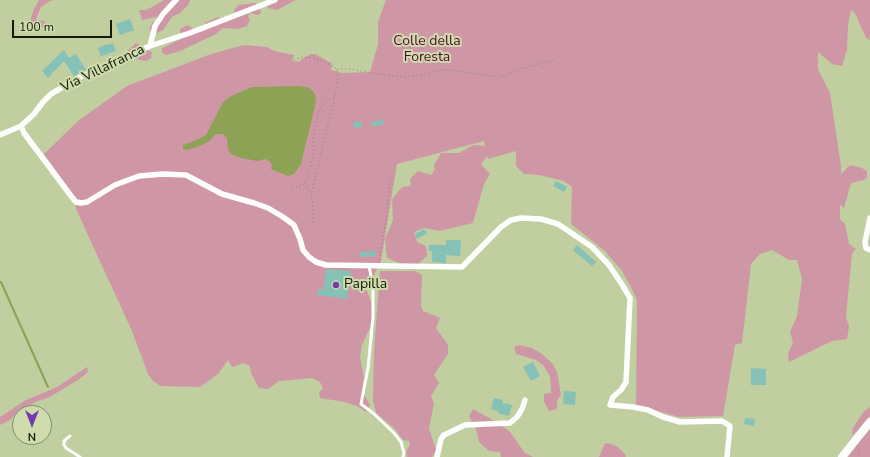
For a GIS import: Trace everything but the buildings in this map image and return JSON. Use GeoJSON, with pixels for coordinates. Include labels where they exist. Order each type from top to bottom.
{"type":"FeatureCollection","features":[{"type":"Feature","properties":{"kind":"main road"},"geometry":{"type":"LineString","coordinates":[[842,457],[870,422]]}},
{"type":"Feature","properties":{"kind":"street"},"geometry":{"type":"LineString","coordinates":[[150,46],[155,26],[163,14],[176,0]]}},
{"type":"Feature","properties":{"kind":"street","name":"Via Villafranca"},"geometry":{"type":"LineString","coordinates":[[0,135],[21,126],[34,114],[51,94],[82,76],[150,46],[190,33],[275,0]]}},
{"type":"Feature","properties":{"kind":"street"},"geometry":{"type":"LineString","coordinates":[[21,126],[24,133],[76,202],[87,202],[115,185],[139,176],[178,173],[186,175],[222,194],[268,208],[283,216],[294,225],[303,250],[308,257],[316,262],[326,265],[462,267],[501,227],[511,220],[521,218],[541,219],[558,224],[592,247],[609,265],[630,298],[626,382],[621,390],[613,397],[610,405],[648,410],[663,417],[680,422],[722,421],[730,426],[727,457]]}},
{"type":"Feature","properties":{"kind":"street"},"geometry":{"type":"LineString","coordinates":[[870,218],[866,242],[866,248],[870,250]]}},
{"type":"Feature","properties":{"kind":"street"},"geometry":{"type":"LineString","coordinates":[[437,457],[441,439],[444,435],[465,425],[510,423],[517,417],[522,409],[524,400]]}},
{"type":"Feature","properties":{"kind":"lane"},"geometry":{"type":"LineString","coordinates":[[368,265],[373,286],[373,317],[368,368],[361,404],[373,413],[397,437],[402,446],[404,457]]}},
{"type":"Feature","properties":{"kind":"lane"},"geometry":{"type":"LineString","coordinates":[[70,436],[64,441],[64,445],[80,457]]}},
{"type":"Feature","properties":{"kind":"path"},"geometry":{"type":"LineString","coordinates":[[294,60],[302,57],[315,58],[337,69],[351,68],[384,75],[421,75],[440,70],[449,70],[501,76],[520,69],[554,60]]}},
{"type":"Feature","properties":{"kind":"path"},"geometry":{"type":"LineString","coordinates":[[311,194],[338,83],[337,69]]}},
{"type":"Feature","properties":{"kind":"path"},"geometry":{"type":"LineString","coordinates":[[292,186],[302,186],[305,183],[314,154],[312,138],[318,115],[321,107],[326,101],[334,97]]}},
{"type":"Feature","properties":{"kind":"path"},"geometry":{"type":"LineString","coordinates":[[375,265],[379,260],[386,220],[390,178]]}},
{"type":"Feature","properties":{"kind":"path"},"geometry":{"type":"LineString","coordinates":[[305,183],[311,194],[313,225]]}},
{"type":"Feature","properties":{"kind":"green space"},"geometry":{"type":"Polygon","coordinates":[[[39,0],[53,0],[41,7],[36,20],[44,21],[47,24],[43,27],[34,28],[31,26],[31,18],[39,0]]]}},
{"type":"Feature","properties":{"kind":"green space"},"geometry":{"type":"Polygon","coordinates":[[[164,0],[190,0],[188,5],[180,13],[172,17],[163,30],[157,33],[149,30],[152,23],[157,20],[156,17],[142,20],[139,10],[147,10],[164,0]]]}},
{"type":"Feature","properties":{"kind":"green space"},"geometry":{"type":"Polygon","coordinates":[[[267,0],[296,0],[277,10],[268,8],[266,3],[267,0]]]}},
{"type":"Feature","properties":{"kind":"green space","name":"Colle della Foresta"},"geometry":{"type":"Polygon","coordinates":[[[386,0],[870,0],[870,40],[866,38],[855,13],[851,10],[848,25],[847,50],[842,66],[832,64],[818,52],[818,69],[830,93],[841,174],[850,165],[867,171],[867,177],[864,180],[851,183],[844,208],[840,205],[840,219],[845,224],[849,244],[856,249],[852,253],[846,317],[849,326],[847,339],[832,341],[789,362],[788,354],[793,342],[790,332],[797,316],[802,279],[797,260],[789,260],[772,250],[760,254],[751,264],[742,343],[735,345],[723,416],[679,417],[636,405],[637,300],[631,287],[622,271],[605,251],[571,224],[572,187],[564,181],[539,175],[524,174],[516,166],[516,151],[488,159],[487,156],[481,164],[490,174],[484,184],[473,223],[440,231],[424,228],[414,232],[417,242],[426,246],[427,256],[418,264],[402,264],[387,258],[385,239],[393,220],[392,199],[402,187],[411,186],[410,179],[418,171],[431,175],[435,169],[434,165],[441,153],[459,153],[473,145],[485,146],[484,141],[397,164],[381,261],[367,288],[364,290],[367,291],[372,304],[372,323],[362,345],[360,357],[364,377],[362,391],[370,405],[366,412],[359,407],[345,402],[320,398],[319,392],[323,389],[320,382],[312,378],[279,381],[268,389],[259,388],[251,373],[250,366],[244,363],[232,367],[228,360],[218,374],[200,387],[161,386],[153,381],[148,374],[132,331],[76,209],[75,197],[44,154],[78,121],[127,86],[211,54],[244,45],[267,47],[274,51],[294,55],[292,61],[299,62],[311,54],[315,54],[332,64],[331,70],[342,73],[370,72],[378,44],[378,22],[386,0]]]}},
{"type":"Feature","properties":{"kind":"green space"},"geometry":{"type":"Polygon","coordinates":[[[255,3],[259,5],[261,13],[258,15],[249,13],[248,17],[250,19],[247,26],[238,29],[223,28],[216,34],[180,51],[167,55],[162,53],[162,48],[181,39],[180,29],[188,25],[196,31],[201,32],[208,28],[205,23],[218,17],[226,22],[232,18],[238,5],[255,3]]]}},
{"type":"Feature","properties":{"kind":"green space"},"geometry":{"type":"Polygon","coordinates":[[[136,43],[152,52],[151,58],[146,61],[136,59],[130,55],[127,51],[136,43]]]}},
{"type":"Feature","properties":{"kind":"green space"},"geometry":{"type":"Polygon","coordinates":[[[380,271],[415,271],[422,275],[421,306],[423,311],[440,318],[436,328],[448,345],[448,354],[434,375],[439,383],[431,396],[434,404],[429,428],[436,450],[432,457],[407,457],[406,452],[410,445],[409,441],[403,440],[394,428],[376,413],[373,401],[374,350],[380,271]]]}},
{"type":"Feature","properties":{"kind":"green space"},"geometry":{"type":"Polygon","coordinates":[[[520,345],[532,348],[542,354],[553,364],[557,372],[561,395],[557,401],[557,409],[549,411],[544,402],[544,394],[551,393],[550,376],[543,365],[536,360],[516,354],[514,347],[520,345]]]}},
{"type":"Feature","properties":{"kind":"green space"},"geometry":{"type":"Polygon","coordinates":[[[87,367],[88,372],[78,380],[48,398],[30,405],[18,405],[26,400],[57,387],[87,367]]]}},
{"type":"Feature","properties":{"kind":"green space"},"geometry":{"type":"Polygon","coordinates":[[[870,407],[870,416],[854,434],[852,434],[853,428],[864,411],[870,407]]]}},
{"type":"Feature","properties":{"kind":"green space"},"geometry":{"type":"Polygon","coordinates":[[[12,409],[12,418],[0,425],[0,417],[12,409]]]}},
{"type":"Feature","properties":{"kind":"green space"},"geometry":{"type":"Polygon","coordinates":[[[473,409],[498,423],[510,432],[525,453],[533,457],[501,457],[500,452],[489,451],[479,442],[476,429],[469,416],[473,409]]]}},
{"type":"Feature","properties":{"kind":"green space"},"geometry":{"type":"Polygon","coordinates":[[[870,429],[870,457],[848,457],[858,443],[870,429]]]}},
{"type":"Feature","properties":{"kind":"green space"},"geometry":{"type":"Polygon","coordinates":[[[605,443],[618,447],[626,457],[599,457],[605,443]]]}},
{"type":"Feature","properties":{"kind":"shaded area"},"geometry":{"type":"Polygon","coordinates":[[[300,86],[310,88],[315,94],[316,102],[301,164],[294,174],[288,176],[271,169],[272,165],[265,159],[257,161],[241,158],[231,154],[228,149],[227,138],[223,134],[216,134],[208,142],[197,147],[187,150],[183,149],[183,145],[206,135],[223,102],[231,96],[252,87],[300,86]]]}},
{"type":"Feature","properties":{"kind":"waterway"},"geometry":{"type":"LineString","coordinates":[[1,282],[48,387]]}},
{"type":"Feature","properties":{"kind":"place","name":"Papilla"},"geometry":{"type":"Point","coordinates":[336,285]}}]}
